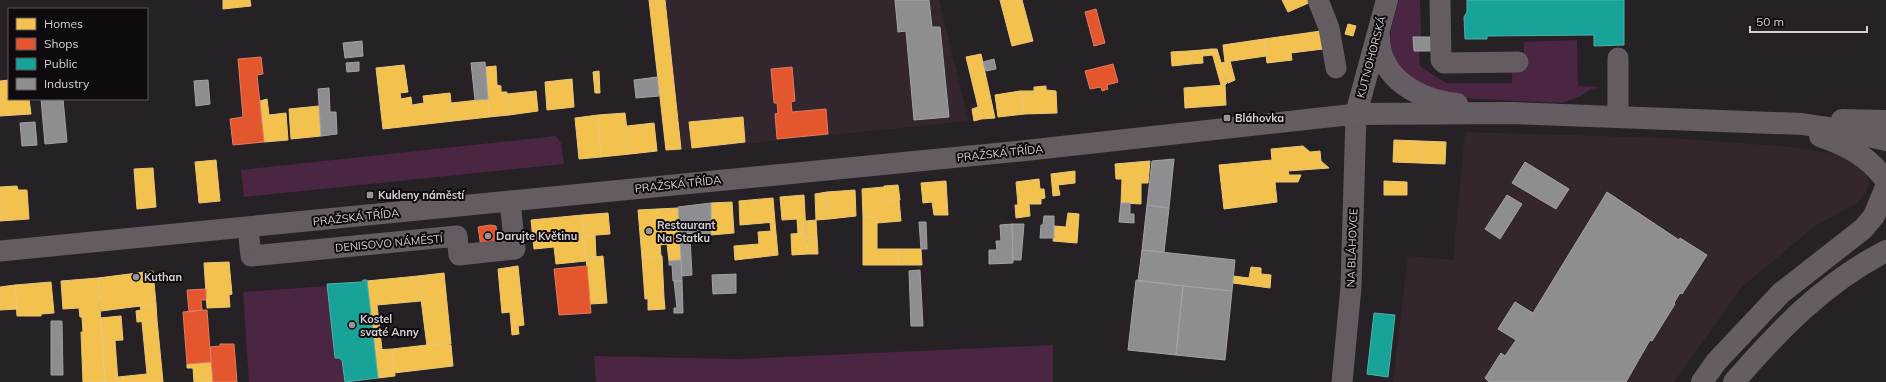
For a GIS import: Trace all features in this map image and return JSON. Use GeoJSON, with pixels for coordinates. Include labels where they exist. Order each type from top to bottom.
{"type":"FeatureCollection","features":[{"type":"Feature","properties":{"kind":"main road"},"geometry":{"type":"LineString","coordinates":[[1384,10],[1379,38],[1382,58],[1393,75],[1409,89],[1426,98],[1444,103],[1512,113]]}},
{"type":"Feature","properties":{"kind":"main road","name":"KUTNOHORSKÁ"},"geometry":{"type":"LineString","coordinates":[[1356,114],[1384,10]]}},
{"type":"Feature","properties":{"kind":"main road"},"geometry":{"type":"LineString","coordinates":[[1356,114],[1512,113],[1773,123],[1825,127],[1886,140]]}},
{"type":"Feature","properties":{"kind":"main road"},"geometry":{"type":"LineString","coordinates":[[1773,123],[1839,120],[1886,121]]}},
{"type":"Feature","properties":{"kind":"main road"},"geometry":{"type":"LineString","coordinates":[[1773,123],[1846,146],[1873,164],[1886,180]]}},
{"type":"Feature","properties":{"kind":"main road"},"geometry":{"type":"LineString","coordinates":[[1702,382],[1716,362],[1781,293],[1863,229],[1874,216],[1886,187]]}},
{"type":"Feature","properties":{"kind":"main road"},"geometry":{"type":"LineString","coordinates":[[1862,263],[1886,237]]}},
{"type":"Feature","properties":{"kind":"main road"},"geometry":{"type":"LineString","coordinates":[[1734,382],[1791,320],[1831,285],[1862,263],[1886,251]]}},
{"type":"Feature","properties":{"kind":"street"},"geometry":{"type":"LineString","coordinates":[[1318,0],[1329,28],[1336,68]]}},
{"type":"Feature","properties":{"kind":"street"},"geometry":{"type":"LineString","coordinates":[[1440,0],[1441,60],[1444,63],[1518,62]]}},
{"type":"Feature","properties":{"kind":"street"},"geometry":{"type":"LineString","coordinates":[[1618,58],[1618,117]]}},
{"type":"Feature","properties":{"kind":"street","name":"PRAŽSKÁ TŘÍDA"},"geometry":{"type":"LineString","coordinates":[[0,251],[248,228],[1021,151],[1356,114]]}},
{"type":"Feature","properties":{"kind":"street","name":"NA BLÁHOVCE"},"geometry":{"type":"LineString","coordinates":[[1342,382],[1351,287],[1356,114]]}},
{"type":"Feature","properties":{"kind":"street","name":"DENISOVO NÁMĚSTÍ"},"geometry":{"type":"LineString","coordinates":[[248,228],[251,256],[457,236],[459,255],[515,249],[510,202]]}},
{"type":"Feature","properties":{"kind":"shaded area"},"geometry":{"type":"Polygon","coordinates":[[[648,0],[939,0],[969,121],[665,152],[648,0]]]}},
{"type":"Feature","properties":{"kind":"shaded area"},"geometry":{"type":"Polygon","coordinates":[[[1399,0],[1420,0],[1421,37],[1413,37],[1414,51],[1419,51],[1420,66],[1446,83],[1512,83],[1512,70],[1524,70],[1524,42],[1577,40],[1578,86],[1603,87],[1591,89],[1581,96],[1562,103],[1463,98],[1436,92],[1399,70],[1391,48],[1390,36],[1399,0]]]}},
{"type":"Feature","properties":{"kind":"shaded area"},"geometry":{"type":"Polygon","coordinates":[[[1465,132],[1670,138],[1781,146],[1831,153],[1851,161],[1864,171],[1870,183],[1865,194],[1856,204],[1816,225],[1742,287],[1674,382],[1393,382],[1408,256],[1453,260],[1465,132]]]}},
{"type":"Feature","properties":{"kind":"shaded area"},"geometry":{"type":"Polygon","coordinates":[[[556,136],[561,143],[564,164],[244,197],[241,170],[556,136]]]}},
{"type":"Feature","properties":{"kind":"shaded area"},"geometry":{"type":"Polygon","coordinates":[[[327,286],[335,358],[342,360],[345,382],[249,382],[243,292],[327,286]]]}},
{"type":"Feature","properties":{"kind":"shaded area"},"geometry":{"type":"Polygon","coordinates":[[[1053,345],[1053,382],[596,382],[594,356],[739,359],[1053,345]]]}},
{"type":"Feature","properties":{"kind":"building: Homes"},"geometry":{"type":"Polygon","coordinates":[[[223,0],[250,0],[251,6],[223,9],[223,0]]]}},
{"type":"Feature","properties":{"kind":"building: Homes"},"geometry":{"type":"Polygon","coordinates":[[[649,0],[665,0],[681,149],[666,150],[649,0]]]}},
{"type":"Feature","properties":{"kind":"building: Homes"},"geometry":{"type":"Polygon","coordinates":[[[1000,0],[1022,0],[1033,41],[1012,46],[1000,0]]]}},
{"type":"Feature","properties":{"kind":"building: Homes"},"geometry":{"type":"Polygon","coordinates":[[[1282,0],[1310,0],[1311,2],[1288,12],[1282,0]]]}},
{"type":"Feature","properties":{"kind":"building: Homes"},"geometry":{"type":"Polygon","coordinates":[[[1348,24],[1356,26],[1353,36],[1345,34],[1348,24]]]}},
{"type":"Feature","properties":{"kind":"building: Homes"},"geometry":{"type":"Polygon","coordinates":[[[1321,31],[1323,49],[1291,53],[1292,60],[1267,63],[1264,39],[1321,31]]]}},
{"type":"Feature","properties":{"kind":"building: Homes"},"geometry":{"type":"Polygon","coordinates":[[[1264,39],[1266,56],[1225,62],[1223,45],[1264,39]]]}},
{"type":"Feature","properties":{"kind":"building: Homes"},"geometry":{"type":"Polygon","coordinates":[[[1211,49],[1217,49],[1227,83],[1225,85],[1221,85],[1211,49]]]}},
{"type":"Feature","properties":{"kind":"building: Homes"},"geometry":{"type":"Polygon","coordinates":[[[1211,49],[1213,55],[1203,56],[1202,50],[1211,49]]]}},
{"type":"Feature","properties":{"kind":"building: Homes"},"geometry":{"type":"Polygon","coordinates":[[[1202,50],[1203,63],[1191,64],[1189,51],[1202,50]]]}},
{"type":"Feature","properties":{"kind":"building: Homes"},"geometry":{"type":"Polygon","coordinates":[[[1189,51],[1191,64],[1172,66],[1171,52],[1189,51]]]}},
{"type":"Feature","properties":{"kind":"building: Homes"},"geometry":{"type":"Polygon","coordinates":[[[981,54],[995,118],[981,119],[966,57],[981,54]]]}},
{"type":"Feature","properties":{"kind":"building: Homes"},"geometry":{"type":"Polygon","coordinates":[[[1230,61],[1235,80],[1228,83],[1221,63],[1230,61]]]}},
{"type":"Feature","properties":{"kind":"building: Homes"},"geometry":{"type":"Polygon","coordinates":[[[404,65],[408,92],[400,93],[401,99],[411,97],[412,105],[424,103],[423,96],[450,93],[453,121],[383,129],[376,68],[404,65]]]}},
{"type":"Feature","properties":{"kind":"building: Homes"},"geometry":{"type":"Polygon","coordinates":[[[496,66],[497,85],[501,86],[501,92],[507,92],[509,115],[489,117],[486,67],[496,66]]]}},
{"type":"Feature","properties":{"kind":"building: Homes"},"geometry":{"type":"Polygon","coordinates":[[[599,71],[600,93],[595,93],[593,72],[599,71]]]}},
{"type":"Feature","properties":{"kind":"building: Homes"},"geometry":{"type":"Polygon","coordinates":[[[572,79],[574,107],[547,110],[545,82],[572,79]]]}},
{"type":"Feature","properties":{"kind":"building: Homes"},"geometry":{"type":"Polygon","coordinates":[[[8,80],[8,100],[29,100],[31,114],[0,116],[0,81],[8,80]]]}},
{"type":"Feature","properties":{"kind":"building: Homes"},"geometry":{"type":"Polygon","coordinates":[[[1225,85],[1226,105],[1185,108],[1184,88],[1225,85]]]}},
{"type":"Feature","properties":{"kind":"building: Homes"},"geometry":{"type":"Polygon","coordinates":[[[1046,86],[1046,90],[1056,91],[1057,113],[1025,114],[1020,91],[1034,91],[1034,87],[1046,86]]]}},
{"type":"Feature","properties":{"kind":"building: Homes"},"geometry":{"type":"Polygon","coordinates":[[[536,91],[538,111],[509,115],[507,94],[536,91]]]}},
{"type":"Feature","properties":{"kind":"building: Homes"},"geometry":{"type":"Polygon","coordinates":[[[1020,91],[1025,114],[998,117],[995,95],[1020,91]]]}},
{"type":"Feature","properties":{"kind":"building: Homes"},"geometry":{"type":"Polygon","coordinates":[[[267,99],[269,115],[286,113],[288,140],[264,142],[260,101],[267,99]]]}},
{"type":"Feature","properties":{"kind":"building: Homes"},"geometry":{"type":"Polygon","coordinates":[[[488,99],[489,117],[453,121],[451,103],[488,99]]]}},
{"type":"Feature","properties":{"kind":"building: Homes"},"geometry":{"type":"Polygon","coordinates":[[[319,106],[321,136],[291,139],[289,109],[319,106]]]}},
{"type":"Feature","properties":{"kind":"building: Homes"},"geometry":{"type":"Polygon","coordinates":[[[978,107],[981,119],[974,121],[972,109],[978,107]]]}},
{"type":"Feature","properties":{"kind":"building: Homes"},"geometry":{"type":"Polygon","coordinates":[[[625,113],[630,154],[601,157],[598,115],[625,113]]]}},
{"type":"Feature","properties":{"kind":"building: Homes"},"geometry":{"type":"Polygon","coordinates":[[[598,115],[601,157],[579,159],[575,118],[598,115]]]}},
{"type":"Feature","properties":{"kind":"building: Homes"},"geometry":{"type":"Polygon","coordinates":[[[743,117],[745,142],[692,148],[689,122],[743,117]]]}},
{"type":"Feature","properties":{"kind":"building: Homes"},"geometry":{"type":"Polygon","coordinates":[[[654,123],[657,151],[630,154],[627,126],[654,123]]]}},
{"type":"Feature","properties":{"kind":"building: Homes"},"geometry":{"type":"Polygon","coordinates":[[[1394,140],[1420,141],[1419,163],[1393,162],[1394,140]]]}},
{"type":"Feature","properties":{"kind":"building: Homes"},"geometry":{"type":"Polygon","coordinates":[[[1420,141],[1446,142],[1445,164],[1419,163],[1420,141]]]}},
{"type":"Feature","properties":{"kind":"building: Homes"},"geometry":{"type":"Polygon","coordinates":[[[1303,146],[1310,152],[1320,151],[1321,161],[1329,168],[1288,171],[1289,175],[1301,175],[1298,182],[1275,182],[1277,202],[1224,209],[1219,165],[1272,160],[1271,149],[1303,146]]]}},
{"type":"Feature","properties":{"kind":"building: Homes"},"geometry":{"type":"Polygon","coordinates":[[[216,160],[220,201],[199,203],[195,162],[216,160]]]}},
{"type":"Feature","properties":{"kind":"building: Homes"},"geometry":{"type":"Polygon","coordinates":[[[1150,161],[1148,183],[1141,183],[1141,204],[1121,203],[1122,179],[1116,179],[1115,164],[1150,161]]]}},
{"type":"Feature","properties":{"kind":"building: Homes"},"geometry":{"type":"Polygon","coordinates":[[[153,168],[156,207],[137,209],[134,169],[153,168]]]}},
{"type":"Feature","properties":{"kind":"building: Homes"},"geometry":{"type":"Polygon","coordinates":[[[1075,171],[1075,183],[1058,185],[1060,195],[1053,196],[1051,174],[1075,171]]]}},
{"type":"Feature","properties":{"kind":"building: Homes"},"geometry":{"type":"Polygon","coordinates":[[[1039,179],[1040,189],[1044,189],[1045,198],[1041,199],[1041,204],[1029,204],[1030,216],[1016,218],[1015,205],[1018,205],[1016,182],[1039,179]]]}},
{"type":"Feature","properties":{"kind":"building: Homes"},"geometry":{"type":"Polygon","coordinates":[[[946,181],[948,215],[934,215],[932,202],[923,203],[921,183],[946,181]]]}},
{"type":"Feature","properties":{"kind":"building: Homes"},"geometry":{"type":"Polygon","coordinates":[[[1384,181],[1407,182],[1407,195],[1384,195],[1384,181]]]}},
{"type":"Feature","properties":{"kind":"building: Homes"},"geometry":{"type":"Polygon","coordinates":[[[898,185],[900,200],[886,202],[884,186],[898,185]]]}},
{"type":"Feature","properties":{"kind":"building: Homes"},"geometry":{"type":"Polygon","coordinates":[[[17,186],[18,190],[27,190],[29,219],[0,221],[0,187],[17,186]]]}},
{"type":"Feature","properties":{"kind":"building: Homes"},"geometry":{"type":"Polygon","coordinates":[[[884,187],[886,202],[899,200],[901,221],[877,223],[877,217],[863,217],[862,189],[884,187]]]}},
{"type":"Feature","properties":{"kind":"building: Homes"},"geometry":{"type":"Polygon","coordinates":[[[855,190],[856,216],[829,219],[827,192],[855,190]]]}},
{"type":"Feature","properties":{"kind":"building: Homes"},"geometry":{"type":"Polygon","coordinates":[[[827,192],[829,219],[816,220],[815,194],[827,192]]]}},
{"type":"Feature","properties":{"kind":"building: Homes"},"geometry":{"type":"Polygon","coordinates":[[[804,195],[806,233],[798,234],[797,219],[782,220],[780,197],[804,195]]]}},
{"type":"Feature","properties":{"kind":"building: Homes"},"geometry":{"type":"Polygon","coordinates":[[[773,198],[775,222],[740,225],[739,201],[773,198]]]}},
{"type":"Feature","properties":{"kind":"building: Homes"},"geometry":{"type":"Polygon","coordinates":[[[732,202],[734,233],[711,235],[711,203],[732,202]]]}},
{"type":"Feature","properties":{"kind":"building: Homes"},"geometry":{"type":"Polygon","coordinates":[[[678,208],[681,260],[669,261],[667,244],[660,245],[657,209],[678,208]]]}},
{"type":"Feature","properties":{"kind":"building: Homes"},"geometry":{"type":"Polygon","coordinates":[[[657,209],[661,256],[642,258],[638,210],[657,209]]]}},
{"type":"Feature","properties":{"kind":"building: Homes"},"geometry":{"type":"Polygon","coordinates":[[[608,213],[610,234],[583,236],[582,215],[608,213]]]}},
{"type":"Feature","properties":{"kind":"building: Homes"},"geometry":{"type":"Polygon","coordinates":[[[1068,213],[1079,214],[1077,243],[1053,241],[1054,226],[1066,227],[1068,213]]]}},
{"type":"Feature","properties":{"kind":"building: Homes"},"geometry":{"type":"Polygon","coordinates":[[[582,215],[586,261],[556,264],[554,247],[534,249],[531,220],[582,215]]]}},
{"type":"Feature","properties":{"kind":"building: Homes"},"geometry":{"type":"Polygon","coordinates":[[[863,217],[877,217],[877,249],[898,249],[898,265],[863,265],[863,217]]]}},
{"type":"Feature","properties":{"kind":"building: Homes"},"geometry":{"type":"Polygon","coordinates":[[[816,220],[817,237],[807,238],[806,221],[816,220]]]}},
{"type":"Feature","properties":{"kind":"building: Homes"},"geometry":{"type":"Polygon","coordinates":[[[775,222],[778,255],[735,260],[734,246],[759,244],[758,232],[771,231],[770,223],[775,222]]]}},
{"type":"Feature","properties":{"kind":"building: Homes"},"geometry":{"type":"Polygon","coordinates":[[[806,233],[808,254],[792,255],[791,234],[806,233]]]}},
{"type":"Feature","properties":{"kind":"building: Homes"},"geometry":{"type":"Polygon","coordinates":[[[595,235],[596,257],[585,258],[583,236],[595,235]]]}},
{"type":"Feature","properties":{"kind":"building: Homes"},"geometry":{"type":"Polygon","coordinates":[[[817,237],[818,254],[808,254],[807,238],[817,237]]]}},
{"type":"Feature","properties":{"kind":"building: Homes"},"geometry":{"type":"Polygon","coordinates":[[[898,249],[921,249],[922,265],[898,265],[898,249]]]}},
{"type":"Feature","properties":{"kind":"building: Homes"},"geometry":{"type":"Polygon","coordinates":[[[603,256],[607,303],[590,304],[586,258],[603,256]]]}},
{"type":"Feature","properties":{"kind":"building: Homes"},"geometry":{"type":"Polygon","coordinates":[[[662,256],[664,298],[645,299],[642,258],[662,256]]]}},
{"type":"Feature","properties":{"kind":"building: Homes"},"geometry":{"type":"Polygon","coordinates":[[[229,262],[232,294],[229,295],[230,307],[207,308],[204,263],[229,262]]]}},
{"type":"Feature","properties":{"kind":"building: Homes"},"geometry":{"type":"Polygon","coordinates":[[[518,266],[524,325],[518,326],[519,334],[512,335],[510,312],[502,313],[498,269],[518,266]]]}},
{"type":"Feature","properties":{"kind":"building: Homes"},"geometry":{"type":"Polygon","coordinates":[[[1251,267],[1261,268],[1261,274],[1271,275],[1270,288],[1233,283],[1233,276],[1249,278],[1251,267]]]}},
{"type":"Feature","properties":{"kind":"building: Homes"},"geometry":{"type":"Polygon","coordinates":[[[153,271],[156,304],[101,311],[98,278],[153,271]]]}},
{"type":"Feature","properties":{"kind":"building: Homes"},"geometry":{"type":"Polygon","coordinates":[[[444,273],[451,344],[427,346],[418,276],[444,273]]]}},
{"type":"Feature","properties":{"kind":"building: Homes"},"geometry":{"type":"Polygon","coordinates":[[[418,276],[421,301],[377,305],[382,350],[375,350],[367,281],[418,276]]]}},
{"type":"Feature","properties":{"kind":"building: Homes"},"geometry":{"type":"Polygon","coordinates":[[[98,278],[105,382],[83,382],[81,332],[83,332],[82,317],[80,317],[79,308],[63,309],[61,281],[98,278]]]}},
{"type":"Feature","properties":{"kind":"building: Homes"},"geometry":{"type":"Polygon","coordinates":[[[51,282],[54,313],[41,314],[41,316],[17,316],[15,285],[51,282]]]}},
{"type":"Feature","properties":{"kind":"building: Homes"},"geometry":{"type":"Polygon","coordinates":[[[15,285],[17,309],[0,310],[0,287],[15,285]]]}},
{"type":"Feature","properties":{"kind":"building: Homes"},"geometry":{"type":"Polygon","coordinates":[[[664,298],[665,309],[648,310],[648,299],[664,298]]]}},
{"type":"Feature","properties":{"kind":"building: Homes"},"geometry":{"type":"Polygon","coordinates":[[[156,304],[157,320],[137,322],[136,311],[141,310],[140,306],[156,304]]]}},
{"type":"Feature","properties":{"kind":"building: Homes"},"geometry":{"type":"Polygon","coordinates":[[[121,316],[123,340],[102,341],[100,318],[121,316]]]}},
{"type":"Feature","properties":{"kind":"building: Homes"},"geometry":{"type":"Polygon","coordinates":[[[157,320],[163,382],[118,382],[118,377],[147,374],[142,322],[157,320]]]}},
{"type":"Feature","properties":{"kind":"building: Homes"},"geometry":{"type":"Polygon","coordinates":[[[102,341],[115,341],[118,382],[105,382],[102,341]]]}},
{"type":"Feature","properties":{"kind":"building: Homes"},"geometry":{"type":"Polygon","coordinates":[[[427,345],[451,345],[453,366],[394,373],[392,349],[427,345]]]}},
{"type":"Feature","properties":{"kind":"building: Homes"},"geometry":{"type":"Polygon","coordinates":[[[392,349],[395,376],[378,378],[375,350],[392,349]]]}},
{"type":"Feature","properties":{"kind":"building: Homes"},"geometry":{"type":"Polygon","coordinates":[[[211,362],[213,382],[194,382],[193,368],[187,368],[187,364],[211,362]]]}},
{"type":"Feature","properties":{"kind":"building: Shops"},"geometry":{"type":"Polygon","coordinates":[[[1096,9],[1105,43],[1094,46],[1085,12],[1096,9]]]}},
{"type":"Feature","properties":{"kind":"building: Shops"},"geometry":{"type":"Polygon","coordinates":[[[261,57],[263,74],[257,75],[264,142],[233,145],[230,119],[243,117],[238,59],[261,57]]]}},
{"type":"Feature","properties":{"kind":"building: Shops"},"geometry":{"type":"Polygon","coordinates":[[[1113,64],[1118,82],[1107,85],[1108,89],[1102,91],[1101,87],[1090,89],[1085,71],[1113,64]]]}},
{"type":"Feature","properties":{"kind":"building: Shops"},"geometry":{"type":"Polygon","coordinates":[[[792,67],[795,101],[791,102],[792,112],[826,109],[828,134],[777,139],[775,114],[778,113],[777,103],[774,103],[771,69],[792,67]]]}},
{"type":"Feature","properties":{"kind":"building: Shops","name":"Darujte Květinu"},"geometry":{"type":"Polygon","coordinates":[[[490,225],[496,226],[499,245],[481,247],[478,227],[490,225]]]}},
{"type":"Feature","properties":{"kind":"building: Shops"},"geometry":{"type":"Polygon","coordinates":[[[587,266],[591,313],[559,315],[554,269],[587,266]]]}},
{"type":"Feature","properties":{"kind":"building: Shops"},"geometry":{"type":"Polygon","coordinates":[[[206,289],[206,300],[201,300],[202,310],[189,312],[187,290],[206,289]]]}},
{"type":"Feature","properties":{"kind":"building: Shops"},"geometry":{"type":"Polygon","coordinates":[[[207,310],[211,362],[187,364],[183,312],[207,310]]]}},
{"type":"Feature","properties":{"kind":"building: Shops"},"geometry":{"type":"Polygon","coordinates":[[[220,344],[234,344],[237,382],[213,382],[210,347],[220,346],[220,344]]]}},
{"type":"Feature","properties":{"kind":"building: Public"},"geometry":{"type":"Polygon","coordinates":[[[1467,0],[1624,0],[1624,45],[1594,46],[1594,35],[1487,36],[1487,39],[1465,39],[1464,17],[1467,12],[1467,0]]]}},
{"type":"Feature","properties":{"kind":"building: Public","name":"Kostel svaté Anny"},"geometry":{"type":"Polygon","coordinates":[[[363,280],[367,280],[378,378],[345,382],[342,360],[335,358],[327,284],[362,282],[363,280]]]}},
{"type":"Feature","properties":{"kind":"building: Public"},"geometry":{"type":"Polygon","coordinates":[[[1374,313],[1395,315],[1388,377],[1367,374],[1374,313]]]}},
{"type":"Feature","properties":{"kind":"building: Industry"},"geometry":{"type":"Polygon","coordinates":[[[895,0],[929,0],[932,27],[940,27],[949,117],[914,120],[906,31],[898,32],[895,0]]]}},
{"type":"Feature","properties":{"kind":"building: Industry"},"geometry":{"type":"Polygon","coordinates":[[[1413,37],[1431,37],[1431,51],[1414,51],[1413,37]]]}},
{"type":"Feature","properties":{"kind":"building: Industry"},"geometry":{"type":"Polygon","coordinates":[[[362,41],[363,56],[345,58],[343,43],[362,41]]]}},
{"type":"Feature","properties":{"kind":"building: Industry"},"geometry":{"type":"Polygon","coordinates":[[[994,59],[996,69],[986,71],[983,62],[994,59]]]}},
{"type":"Feature","properties":{"kind":"building: Industry"},"geometry":{"type":"Polygon","coordinates":[[[359,62],[359,71],[347,72],[346,63],[359,62]]]}},
{"type":"Feature","properties":{"kind":"building: Industry"},"geometry":{"type":"Polygon","coordinates":[[[485,62],[488,99],[475,100],[471,63],[485,62]]]}},
{"type":"Feature","properties":{"kind":"building: Industry"},"geometry":{"type":"Polygon","coordinates":[[[657,77],[659,96],[636,98],[634,80],[657,77]]]}},
{"type":"Feature","properties":{"kind":"building: Industry"},"geometry":{"type":"Polygon","coordinates":[[[208,80],[210,104],[196,106],[194,81],[208,80]]]}},
{"type":"Feature","properties":{"kind":"building: Industry"},"geometry":{"type":"Polygon","coordinates":[[[329,88],[330,112],[336,112],[337,134],[321,136],[318,89],[329,88]]]}},
{"type":"Feature","properties":{"kind":"building: Industry"},"geometry":{"type":"Polygon","coordinates":[[[41,100],[63,100],[67,142],[45,144],[41,100]]]}},
{"type":"Feature","properties":{"kind":"building: Industry"},"geometry":{"type":"Polygon","coordinates":[[[35,122],[37,145],[22,146],[20,123],[35,122]]]}},
{"type":"Feature","properties":{"kind":"building: Industry"},"geometry":{"type":"Polygon","coordinates":[[[1174,159],[1169,208],[1147,205],[1152,161],[1174,159]]]}},
{"type":"Feature","properties":{"kind":"building: Industry"},"geometry":{"type":"Polygon","coordinates":[[[1525,162],[1569,189],[1556,209],[1512,183],[1525,162]]]}},
{"type":"Feature","properties":{"kind":"building: Industry"},"geometry":{"type":"Polygon","coordinates":[[[1607,192],[1679,240],[1680,238],[1707,255],[1682,294],[1680,293],[1674,303],[1675,304],[1652,341],[1650,340],[1626,382],[1489,382],[1485,378],[1501,353],[1505,356],[1516,340],[1498,329],[1515,302],[1533,313],[1607,192]]]}},
{"type":"Feature","properties":{"kind":"building: Industry"},"geometry":{"type":"Polygon","coordinates":[[[1507,195],[1522,204],[1500,239],[1485,229],[1507,195]]]}},
{"type":"Feature","properties":{"kind":"building: Industry"},"geometry":{"type":"Polygon","coordinates":[[[711,203],[711,235],[690,237],[692,275],[682,276],[678,207],[711,203]]]}},
{"type":"Feature","properties":{"kind":"building: Industry"},"geometry":{"type":"Polygon","coordinates":[[[1121,203],[1130,203],[1130,214],[1134,214],[1134,223],[1119,222],[1121,203]]]}},
{"type":"Feature","properties":{"kind":"building: Industry"},"geometry":{"type":"Polygon","coordinates":[[[1147,205],[1169,208],[1164,252],[1142,250],[1147,205]]]}},
{"type":"Feature","properties":{"kind":"building: Industry"},"geometry":{"type":"Polygon","coordinates":[[[1044,216],[1054,216],[1054,238],[1040,238],[1041,225],[1043,225],[1044,216]]]}},
{"type":"Feature","properties":{"kind":"building: Industry"},"geometry":{"type":"Polygon","coordinates":[[[919,222],[926,222],[927,249],[921,249],[919,222]]]}},
{"type":"Feature","properties":{"kind":"building: Industry"},"geometry":{"type":"Polygon","coordinates":[[[1012,224],[1013,263],[989,264],[989,250],[997,250],[996,241],[1001,241],[1000,225],[1012,224]]]}},
{"type":"Feature","properties":{"kind":"building: Industry"},"geometry":{"type":"Polygon","coordinates":[[[1012,224],[1024,224],[1021,260],[1013,260],[1012,224]]]}},
{"type":"Feature","properties":{"kind":"building: Industry"},"geometry":{"type":"Polygon","coordinates":[[[1142,250],[1235,260],[1232,291],[1138,281],[1142,250]]]}},
{"type":"Feature","properties":{"kind":"building: Industry"},"geometry":{"type":"Polygon","coordinates":[[[681,260],[682,281],[673,281],[672,265],[669,265],[669,261],[681,260]]]}},
{"type":"Feature","properties":{"kind":"building: Industry"},"geometry":{"type":"Polygon","coordinates":[[[920,270],[923,326],[911,326],[909,271],[920,270]]]}},
{"type":"Feature","properties":{"kind":"building: Industry"},"geometry":{"type":"Polygon","coordinates":[[[736,274],[736,293],[713,294],[712,275],[736,274]]]}},
{"type":"Feature","properties":{"kind":"building: Industry"},"geometry":{"type":"Polygon","coordinates":[[[1136,280],[1183,286],[1176,355],[1128,350],[1136,280]]]}},
{"type":"Feature","properties":{"kind":"building: Industry"},"geometry":{"type":"Polygon","coordinates":[[[674,281],[682,281],[683,313],[674,313],[674,308],[677,308],[674,281]]]}},
{"type":"Feature","properties":{"kind":"building: Industry"},"geometry":{"type":"Polygon","coordinates":[[[1183,286],[1232,291],[1225,360],[1176,355],[1183,286]]]}},
{"type":"Feature","properties":{"kind":"building: Industry"},"geometry":{"type":"Polygon","coordinates":[[[51,321],[62,321],[63,375],[51,375],[51,321]]]}},
{"type":"Feature","properties":{"kind":"place","name":"Bláhovka"},"geometry":{"type":"Point","coordinates":[1227,118]}},
{"type":"Feature","properties":{"kind":"place","name":"Kukleny náměstí"},"geometry":{"type":"Point","coordinates":[370,195]}},
{"type":"Feature","properties":{"kind":"place","name":"Restaurant Na Statku"},"geometry":{"type":"Point","coordinates":[649,231]}},
{"type":"Feature","properties":{"kind":"place","name":"Darujte Květinu"},"geometry":{"type":"Point","coordinates":[488,236]}},
{"type":"Feature","properties":{"kind":"place","name":"Kuthan"},"geometry":{"type":"Point","coordinates":[136,277]}},
{"type":"Feature","properties":{"kind":"place","name":"Kostel svaté Anny"},"geometry":{"type":"Point","coordinates":[352,325]}}]}
